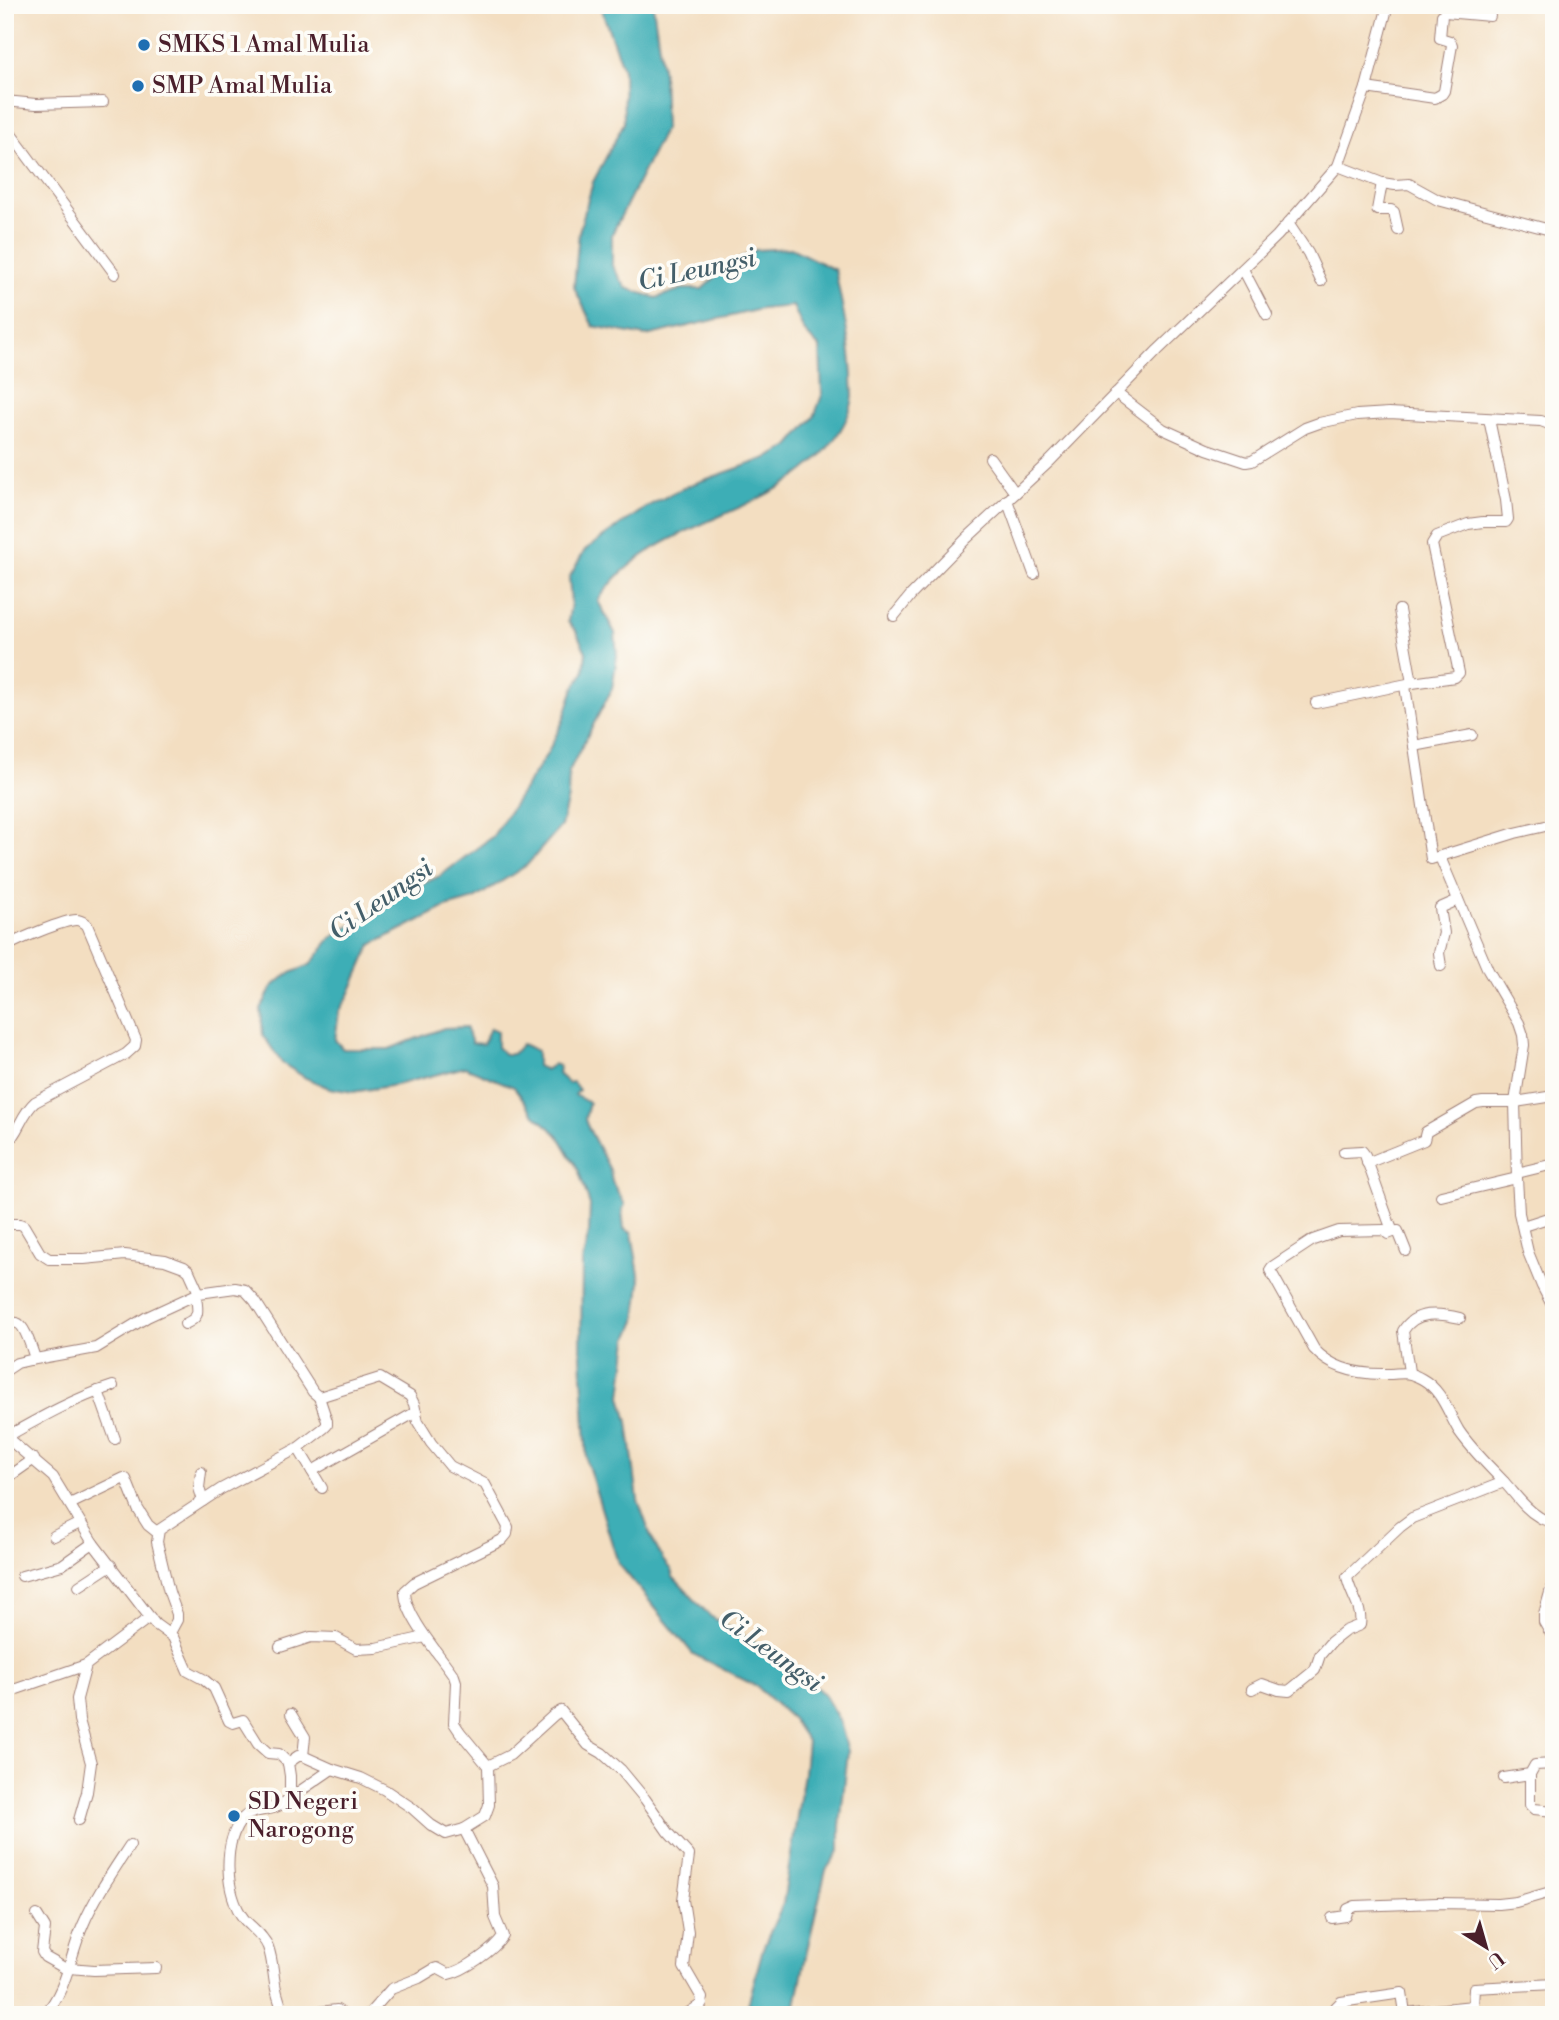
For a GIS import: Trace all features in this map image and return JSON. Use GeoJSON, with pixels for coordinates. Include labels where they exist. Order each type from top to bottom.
{"type":"FeatureCollection","features":[{"type":"Feature","properties":{"kind":"street"},"geometry":{"type":"LineString","coordinates":[[894,616],[951,554],[1070,441],[1243,269],[1338,166],[1366,88],[1388,5]]}},
{"type":"Feature","properties":{"kind":"street"},"geometry":{"type":"LineString","coordinates":[[1366,88],[1435,98],[1440,96],[1444,90],[1452,45],[1450,41],[1440,38],[1442,15],[1446,12],[1490,16]]}},
{"type":"Feature","properties":{"kind":"street"},"geometry":{"type":"LineString","coordinates":[[5,102],[103,102]]}},
{"type":"Feature","properties":{"kind":"street"},"geometry":{"type":"LineString","coordinates":[[5,127],[115,274]]}},
{"type":"Feature","properties":{"kind":"street"},"geometry":{"type":"LineString","coordinates":[[1338,166],[1382,183],[1409,184],[1438,200],[1554,231]]}},
{"type":"Feature","properties":{"kind":"street"},"geometry":{"type":"LineString","coordinates":[[1382,183],[1377,210],[1394,212],[1398,230]]}},
{"type":"Feature","properties":{"kind":"street"},"geometry":{"type":"LineString","coordinates":[[1288,223],[1308,253],[1321,281]]}},
{"type":"Feature","properties":{"kind":"street"},"geometry":{"type":"LineString","coordinates":[[1243,269],[1267,315]]}},
{"type":"Feature","properties":{"kind":"street"},"geometry":{"type":"LineString","coordinates":[[1116,393],[1163,429],[1246,462],[1252,461],[1305,428],[1357,415],[1390,413],[1541,421],[1554,426]]}},
{"type":"Feature","properties":{"kind":"street"},"geometry":{"type":"LineString","coordinates":[[1316,703],[1455,677],[1459,673],[1432,544],[1437,536],[1468,524],[1506,522],[1508,519],[1489,419]]}},
{"type":"Feature","properties":{"kind":"street"},"geometry":{"type":"LineString","coordinates":[[990,458],[1011,497],[1034,574]]}},
{"type":"Feature","properties":{"kind":"street"},"geometry":{"type":"LineString","coordinates":[[1399,610],[1414,746],[1431,859],[1554,824]]}},
{"type":"Feature","properties":{"kind":"street"},"geometry":{"type":"LineString","coordinates":[[1414,746],[1472,735]]}},
{"type":"Feature","properties":{"kind":"street"},"geometry":{"type":"LineString","coordinates":[[1440,857],[1488,970],[1519,1023],[1523,1035],[1516,1102],[1519,1213],[1528,1252],[1554,1309]]}},
{"type":"Feature","properties":{"kind":"street"},"geometry":{"type":"LineString","coordinates":[[1441,966],[1439,953],[1444,933],[1440,908],[1458,900]]}},
{"type":"Feature","properties":{"kind":"street"},"geometry":{"type":"LineString","coordinates":[[5,947],[68,922],[83,922],[87,925],[136,1040],[135,1046],[126,1054],[35,1101],[14,1137],[5,1145]]}},
{"type":"Feature","properties":{"kind":"street"},"geometry":{"type":"LineString","coordinates":[[1367,1163],[1424,1140],[1426,1132],[1476,1103],[1516,1102],[1554,1096]]}},
{"type":"Feature","properties":{"kind":"street"},"geometry":{"type":"LineString","coordinates":[[1344,1152],[1362,1151],[1365,1155],[1393,1232]]}},
{"type":"Feature","properties":{"kind":"street"},"geometry":{"type":"LineString","coordinates":[[1441,1196],[1554,1164]]}},
{"type":"Feature","properties":{"kind":"street"},"geometry":{"type":"LineString","coordinates":[[1523,1226],[1554,1216]]}},
{"type":"Feature","properties":{"kind":"street"},"geometry":{"type":"LineString","coordinates":[[5,1224],[24,1226],[40,1253],[55,1260],[125,1255],[165,1260],[184,1267],[189,1272],[197,1294],[198,1315],[195,1320],[185,1324]]}},
{"type":"Feature","properties":{"kind":"street"},"geometry":{"type":"LineString","coordinates":[[1406,1251],[1398,1231],[1388,1234],[1384,1230],[1339,1231],[1313,1240],[1270,1270],[1304,1333],[1323,1359],[1340,1367],[1375,1374],[1409,1372],[1427,1382],[1442,1399],[1466,1440],[1527,1508],[1540,1518],[1554,1522]]}},
{"type":"Feature","properties":{"kind":"street"},"geometry":{"type":"LineString","coordinates":[[5,1371],[17,1363],[96,1348],[147,1317],[197,1294],[235,1288],[245,1290],[255,1300],[313,1392],[319,1397],[327,1425],[298,1448],[221,1489],[162,1527],[158,1533],[169,1592],[177,1614],[170,1633]]}},
{"type":"Feature","properties":{"kind":"street"},"geometry":{"type":"LineString","coordinates":[[1409,1372],[1404,1328],[1422,1315],[1439,1314],[1460,1318]]}},
{"type":"Feature","properties":{"kind":"street"},"geometry":{"type":"LineString","coordinates":[[5,1325],[16,1322],[24,1328],[36,1359]]}},
{"type":"Feature","properties":{"kind":"street"},"geometry":{"type":"LineString","coordinates":[[288,1763],[298,1756],[303,1756],[361,1778],[412,1808],[441,1833],[451,1834],[464,1829],[480,1820],[488,1811],[488,1766],[454,1723],[454,1676],[425,1637],[405,1599],[405,1591],[408,1587],[502,1540],[508,1527],[485,1484],[450,1466],[420,1427],[410,1396],[380,1378],[319,1397]]}},
{"type":"Feature","properties":{"kind":"street"},"geometry":{"type":"LineString","coordinates":[[113,1386],[52,1412],[6,1436],[53,1477],[93,1543],[150,1617],[161,1629],[170,1633],[188,1671],[214,1688],[229,1721],[233,1723],[243,1720],[258,1744],[268,1753],[279,1754],[288,1763],[290,1798]]}},
{"type":"Feature","properties":{"kind":"street"},"geometry":{"type":"LineString","coordinates":[[98,1391],[115,1439]]}},
{"type":"Feature","properties":{"kind":"street"},"geometry":{"type":"LineString","coordinates":[[312,1471],[416,1412]]}},
{"type":"Feature","properties":{"kind":"street"},"geometry":{"type":"LineString","coordinates":[[298,1448],[322,1488]]}},
{"type":"Feature","properties":{"kind":"street"},"geometry":{"type":"LineString","coordinates":[[7,1478],[34,1459]]}},
{"type":"Feature","properties":{"kind":"street"},"geometry":{"type":"LineString","coordinates":[[201,1472],[199,1488],[203,1502]]}},
{"type":"Feature","properties":{"kind":"street"},"geometry":{"type":"LineString","coordinates":[[69,1504],[124,1478],[129,1483],[138,1509],[148,1525],[158,1533]]}},
{"type":"Feature","properties":{"kind":"street"},"geometry":{"type":"LineString","coordinates":[[1252,1689],[1262,1684],[1279,1690],[1289,1690],[1315,1670],[1320,1655],[1331,1642],[1345,1631],[1360,1625],[1357,1603],[1347,1577],[1400,1527],[1424,1513],[1504,1482]]}},
{"type":"Feature","properties":{"kind":"street"},"geometry":{"type":"LineString","coordinates":[[54,1535],[80,1523]]}},
{"type":"Feature","properties":{"kind":"street"},"geometry":{"type":"LineString","coordinates":[[22,1576],[62,1565],[93,1543]]}},
{"type":"Feature","properties":{"kind":"street"},"geometry":{"type":"LineString","coordinates":[[79,1586],[111,1565]]}},
{"type":"Feature","properties":{"kind":"street"},"geometry":{"type":"LineString","coordinates":[[1554,1578],[1544,1614],[1544,1622],[1554,1639]]}},
{"type":"Feature","properties":{"kind":"street"},"geometry":{"type":"LineString","coordinates":[[5,1693],[86,1665],[150,1617]]}},
{"type":"Feature","properties":{"kind":"street"},"geometry":{"type":"LineString","coordinates":[[280,1647],[311,1637],[336,1638],[356,1649],[376,1648],[425,1637]]}},
{"type":"Feature","properties":{"kind":"street"},"geometry":{"type":"LineString","coordinates":[[79,1820],[88,1792],[91,1763],[79,1720],[77,1699],[86,1665]]}},
{"type":"Feature","properties":{"kind":"street"},"geometry":{"type":"LineString","coordinates":[[488,1766],[510,1755],[554,1715],[561,1712],[584,1741],[621,1770],[645,1799],[668,1832],[689,1855],[683,1900],[688,1932],[684,1967],[702,1998],[700,2009],[685,2015]]}},
{"type":"Feature","properties":{"kind":"street"},"geometry":{"type":"LineString","coordinates":[[290,1714],[305,1737],[303,1756]]}},
{"type":"Feature","properties":{"kind":"street"},"geometry":{"type":"LineString","coordinates":[[1554,1764],[1535,1766],[1530,1774],[1530,1805],[1534,1809],[1554,1811]]}},
{"type":"Feature","properties":{"kind":"street"},"geometry":{"type":"LineString","coordinates":[[284,2015],[276,1992],[267,1945],[244,1919],[233,1899],[228,1877],[228,1860],[237,1827],[246,1815],[283,1805],[332,1769]]}},
{"type":"Feature","properties":{"kind":"street"},"geometry":{"type":"LineString","coordinates":[[1504,1778],[1530,1774]]}},
{"type":"Feature","properties":{"kind":"street"},"geometry":{"type":"LineString","coordinates":[[368,2015],[391,1989],[437,1968],[448,1974],[457,1972],[501,1940],[503,1936],[493,1907],[494,1886],[464,1829]]}},
{"type":"Feature","properties":{"kind":"street"},"geometry":{"type":"LineString","coordinates":[[44,2015],[53,2004],[89,1912],[130,1845]]}},
{"type":"Feature","properties":{"kind":"street"},"geometry":{"type":"LineString","coordinates":[[1332,1918],[1346,1916],[1348,1909],[1355,1906],[1498,1904],[1516,1902],[1554,1891]]}},
{"type":"Feature","properties":{"kind":"street"},"geometry":{"type":"LineString","coordinates":[[37,1915],[46,1928],[42,1952],[45,1957],[68,1969],[156,1968]]}},
{"type":"Feature","properties":{"kind":"street"},"geometry":{"type":"LineString","coordinates":[[1336,2015],[1336,2007],[1340,2002],[1402,1989],[1405,2014],[1473,2006],[1474,1988],[1554,1984]]}},
{"type":"Feature","properties":{"kind":"street"},"geometry":{"type":"LineString","coordinates":[[293,2015],[337,2010],[345,2015]]}},
{"type":"Feature","properties":{"kind":"water"},"geometry":{"type":"Polygon","coordinates":[[[600,5],[653,5],[663,75],[665,128],[612,234],[612,266],[626,288],[656,298],[682,289],[702,289],[727,267],[755,250],[791,248],[835,270],[849,349],[852,403],[846,420],[833,441],[808,467],[747,504],[649,551],[621,573],[598,601],[615,633],[617,656],[612,689],[569,771],[568,797],[561,826],[527,865],[474,899],[446,907],[371,945],[339,1012],[335,1040],[343,1049],[389,1049],[444,1028],[466,1027],[472,1043],[483,1044],[490,1028],[497,1031],[497,1047],[504,1054],[513,1054],[522,1044],[537,1051],[537,1066],[545,1070],[554,1064],[559,1066],[558,1074],[568,1083],[573,1082],[579,1090],[575,1095],[589,1103],[585,1119],[625,1205],[622,1210],[624,1229],[632,1233],[640,1281],[636,1321],[628,1339],[621,1396],[628,1422],[638,1500],[651,1537],[673,1577],[710,1616],[798,1668],[825,1696],[840,1722],[848,1751],[840,1850],[826,1870],[794,2015],[747,2015],[747,2009],[763,1948],[783,1904],[807,1741],[792,1719],[756,1686],[693,1654],[618,1563],[587,1462],[581,1356],[582,1263],[589,1232],[590,1205],[578,1169],[558,1135],[534,1114],[514,1087],[465,1067],[396,1085],[353,1092],[329,1088],[282,1063],[263,1035],[261,1009],[272,987],[286,975],[310,965],[331,938],[405,892],[440,876],[493,836],[547,754],[563,721],[574,688],[584,672],[586,652],[576,631],[568,622],[571,603],[569,578],[585,550],[648,506],[687,486],[770,457],[789,446],[814,417],[822,395],[820,348],[804,331],[793,306],[761,309],[646,336],[593,326],[574,287],[579,232],[593,182],[624,123],[623,70],[600,5]]]}},
{"type":"Feature","properties":{"kind":"place","name":"SMKS 1 Amal Mulia"},"geometry":{"type":"Point","coordinates":[144,45]}},
{"type":"Feature","properties":{"kind":"place","name":"SMP Amal Mulia"},"geometry":{"type":"Point","coordinates":[138,86]}},
{"type":"Feature","properties":{"kind":"place","name":"SD Negeri Narogong"},"geometry":{"type":"Point","coordinates":[234,1816]}},
{"type":"Feature","properties":{"kind":"water label","name":"Ci Leungsi"},"geometry":{"type":"Point","coordinates":[697,270]}},
{"type":"Feature","properties":{"kind":"water label","name":"Ci Leungsi"},"geometry":{"type":"Point","coordinates":[381,900]}},
{"type":"Feature","properties":{"kind":"water label","name":"Ci Leungsi"},"geometry":{"type":"Point","coordinates":[771,1651]}}]}
